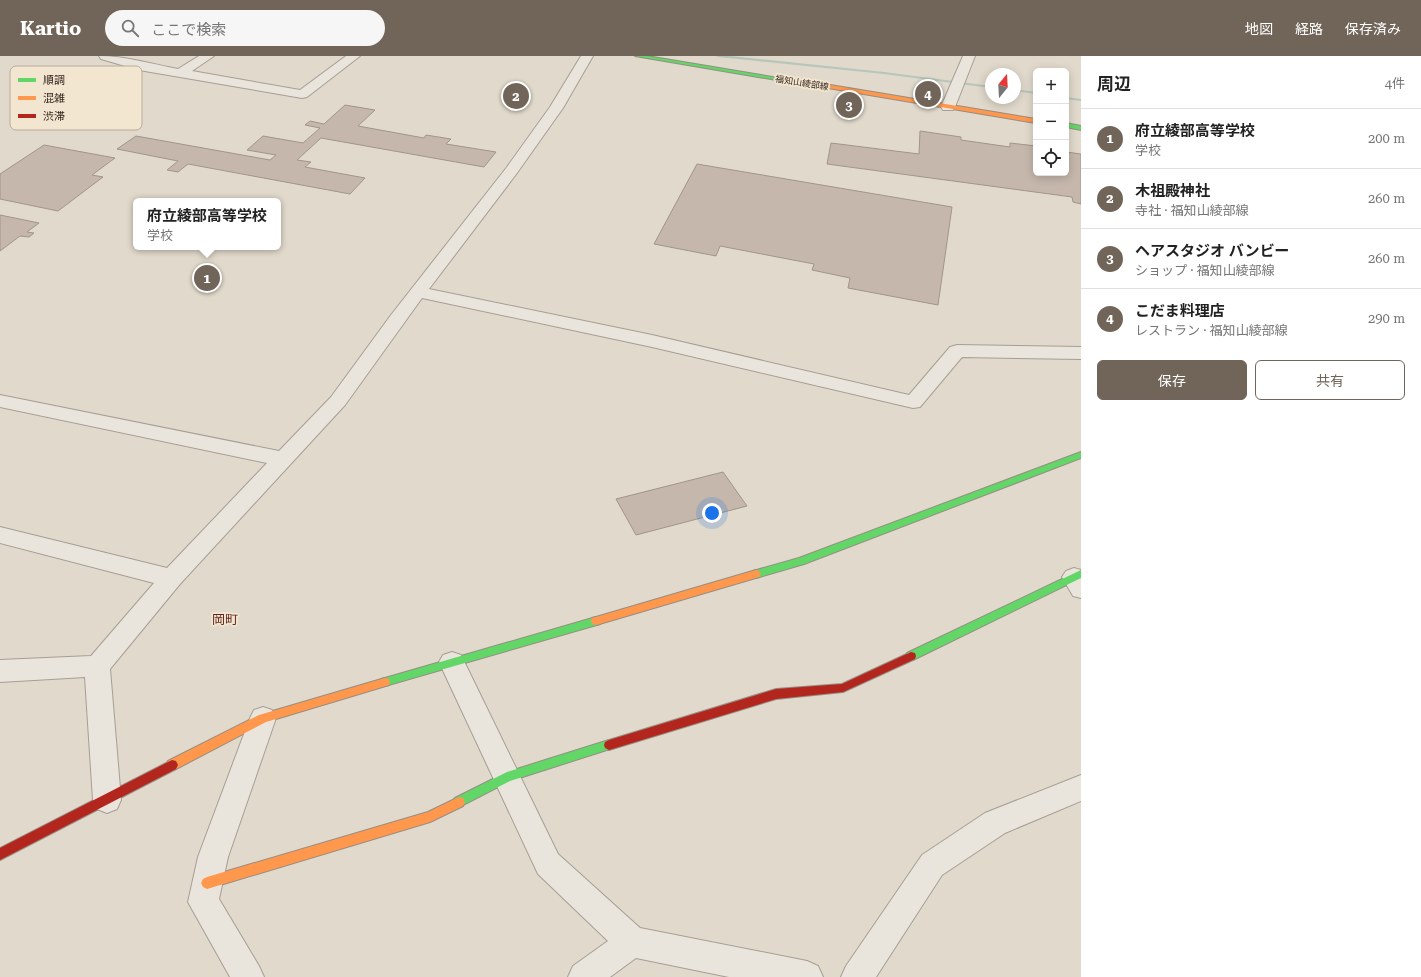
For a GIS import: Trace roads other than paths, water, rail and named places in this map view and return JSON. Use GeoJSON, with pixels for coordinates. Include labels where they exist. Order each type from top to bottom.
{"type":"FeatureCollection","features":[{"type":"Feature","properties":{"kind":"street"},"geometry":{"type":"LineString","coordinates":[[105,56],[139,66]]}},
{"type":"Feature","properties":{"kind":"street"},"geometry":{"type":"LineString","coordinates":[[180,73],[208,56]]}},
{"type":"Feature","properties":{"kind":"street"},"geometry":{"type":"LineString","coordinates":[[142,67],[302,94],[354,56]]}},
{"type":"Feature","properties":{"kind":"street"},"geometry":{"type":"LineString","coordinates":[[107,800],[98,666],[172,578],[338,401],[397,319],[512,170],[556,108],[588,56]]}},
{"type":"Feature","properties":{"kind":"street"},"geometry":{"type":"LineString","coordinates":[[948,107],[969,56]]}},
{"type":"Feature","properties":{"kind":"street","name":"福知山綾部線"},"geometry":{"type":"LineString","coordinates":[[647,57],[1033,121]]}},
{"type":"Feature","properties":{"kind":"street"},"geometry":{"type":"LineString","coordinates":[[1069,126],[1081,128]]}},
{"type":"Feature","properties":{"kind":"street"},"geometry":{"type":"LineString","coordinates":[[419,292],[667,344],[913,402],[957,351],[1081,353]]}},
{"type":"Feature","properties":{"kind":"street"},"geometry":{"type":"LineString","coordinates":[[0,401],[282,459]]}},
{"type":"Feature","properties":{"kind":"street"},"geometry":{"type":"LineString","coordinates":[[0,854],[263,718],[800,561],[1081,454]]}},
{"type":"Feature","properties":{"kind":"street"},"geometry":{"type":"LineString","coordinates":[[0,535],[172,578]]}},
{"type":"Feature","properties":{"kind":"street"},"geometry":{"type":"LineString","coordinates":[[207,883],[430,817],[507,777],[776,694],[843,688],[1079,580]]}},
{"type":"Feature","properties":{"kind":"street"},"geometry":{"type":"LineString","coordinates":[[452,662],[548,864],[632,942],[807,977]]}},
{"type":"Feature","properties":{"kind":"street"},"geometry":{"type":"LineString","coordinates":[[0,671],[98,666]]}},
{"type":"Feature","properties":{"kind":"street"},"geometry":{"type":"LineString","coordinates":[[248,977],[203,902],[213,858],[263,718]]}},
{"type":"Feature","properties":{"kind":"street"},"geometry":{"type":"LineString","coordinates":[[857,977],[932,865],[995,823],[1081,788]]}},
{"type":"Feature","properties":{"kind":"street"},"geometry":{"type":"LineString","coordinates":[[584,977],[632,942]]}},
{"type":"Feature","properties":{"kind":"waterway"},"geometry":{"type":"LineString","coordinates":[[718,56],[884,73],[985,86]]}},
{"type":"Feature","properties":{"kind":"waterway"},"geometry":{"type":"LineString","coordinates":[[1021,91],[1033,93]]}},
{"type":"Feature","properties":{"kind":"waterway"},"geometry":{"type":"LineString","coordinates":[[1069,98],[1081,100]]}},
{"type":"Feature","properties":{"kind":"place","name":"こだま料理店"},"geometry":{"type":"Point","coordinates":[928,94]}},
{"type":"Feature","properties":{"kind":"place","name":"木祖殿神社"},"geometry":{"type":"Point","coordinates":[516,96]}},
{"type":"Feature","properties":{"kind":"place","name":"ヘアスタジオ バンビー"},"geometry":{"type":"Point","coordinates":[849,105]}},
{"type":"Feature","properties":{"kind":"place","name":"府立綾部高等学校"},"geometry":{"type":"Point","coordinates":[207,278]}},
{"type":"Feature","properties":{"kind":"district","name":"岡町"},"geometry":{"type":"Point","coordinates":[225,619]}}]}
